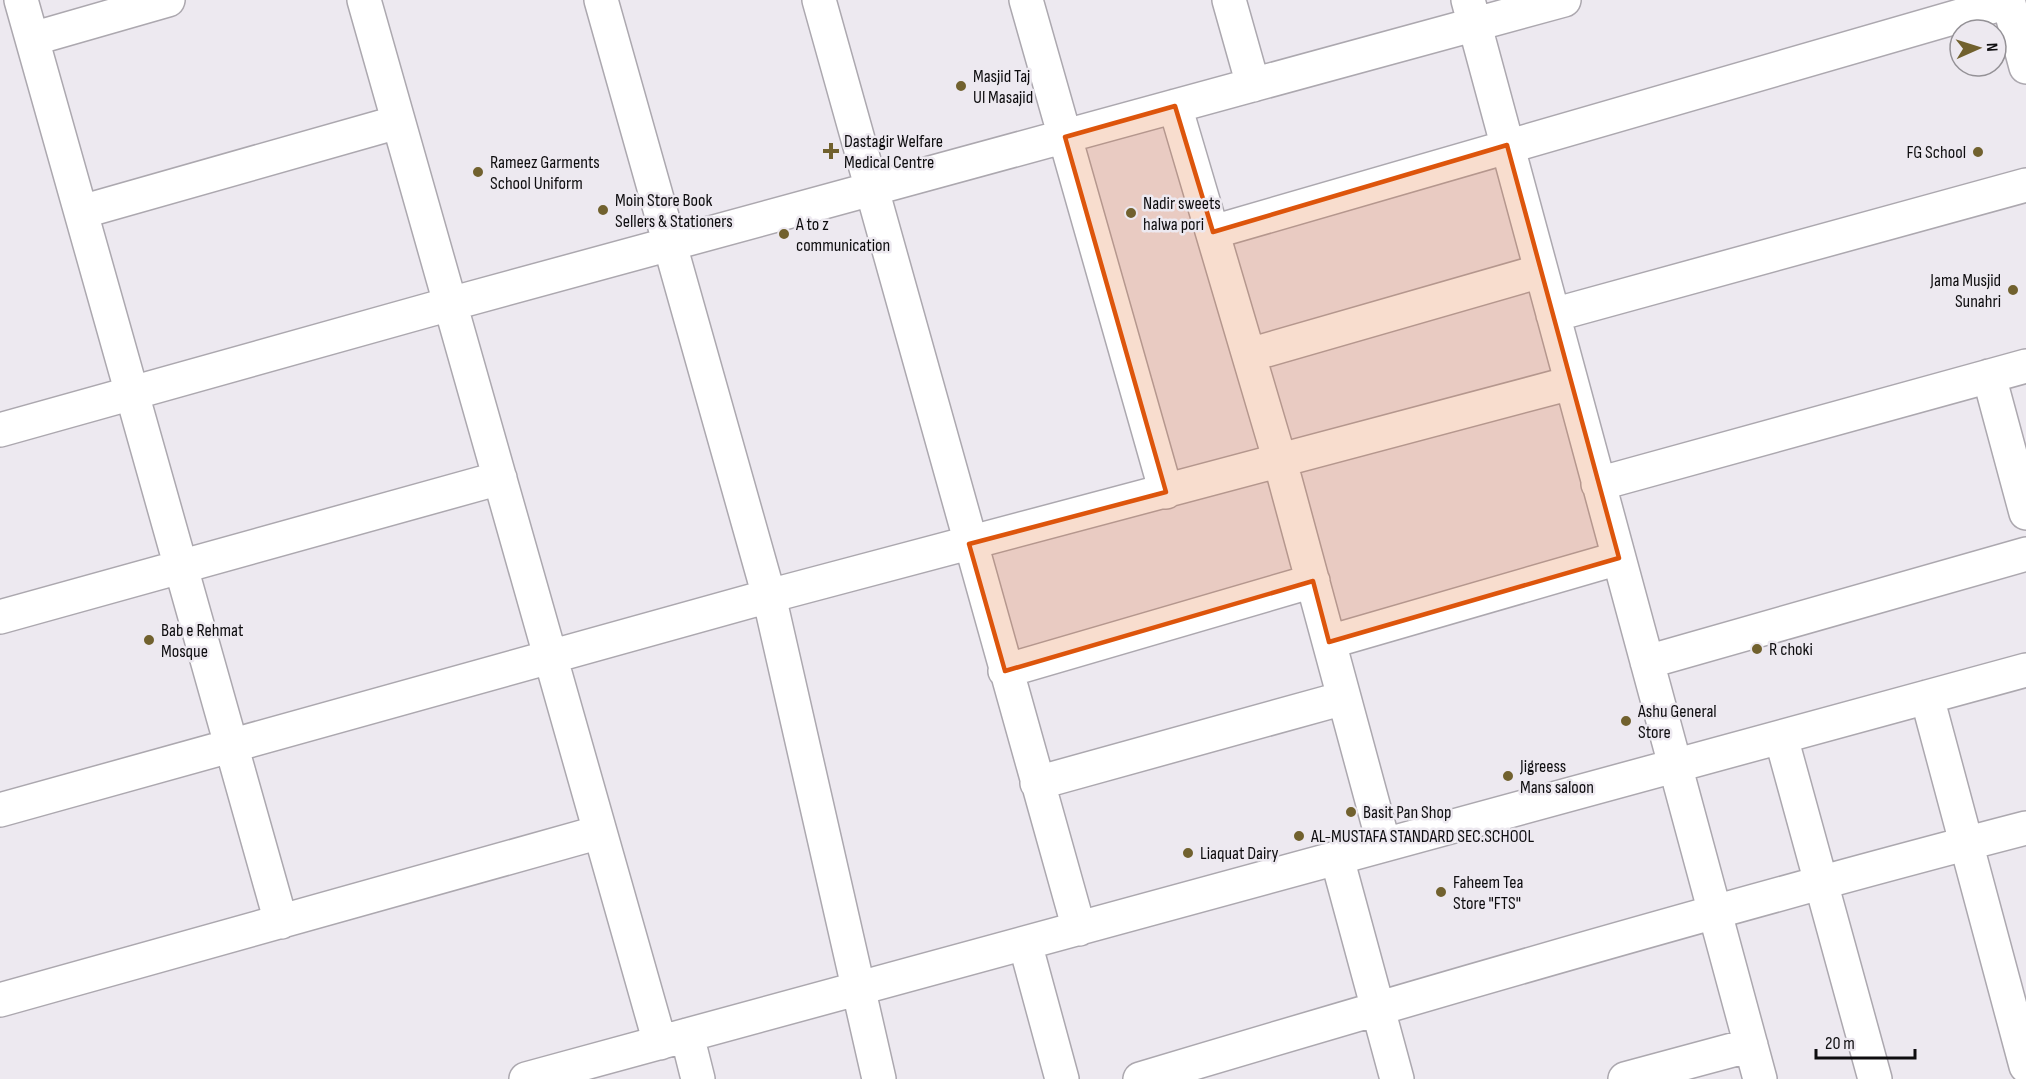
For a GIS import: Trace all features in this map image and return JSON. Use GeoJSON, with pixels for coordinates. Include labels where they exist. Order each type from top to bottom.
{"type":"FeatureCollection","features":[{"type":"Feature","properties":{"kind":"street"},"geometry":{"type":"LineString","coordinates":[[21,0],[183,566],[281,922]]}},
{"type":"Feature","properties":{"kind":"street"},"geometry":{"type":"LineString","coordinates":[[32,39],[168,0]]}},
{"type":"Feature","properties":{"kind":"street"},"geometry":{"type":"LineString","coordinates":[[364,0],[600,832],[674,1039],[698,1079]]}},
{"type":"Feature","properties":{"kind":"street"},"geometry":{"type":"LineString","coordinates":[[601,0],[770,596],[879,1079]]}},
{"type":"Feature","properties":{"kind":"street"},"geometry":{"type":"LineString","coordinates":[[819,0],[1078,929]]}},
{"type":"Feature","properties":{"kind":"street"},"geometry":{"type":"LineString","coordinates":[[1026,0],[1166,492]]}},
{"type":"Feature","properties":{"kind":"street"},"geometry":{"type":"LineString","coordinates":[[1229,0],[1253,85]]}},
{"type":"Feature","properties":{"kind":"street"},"geometry":{"type":"LineString","coordinates":[[0,430],[450,304],[1253,85],[1472,12],[1564,0]]}},
{"type":"Feature","properties":{"kind":"street"},"geometry":{"type":"LineString","coordinates":[[1213,232],[2008,1],[2026,67]]}},
{"type":"Feature","properties":{"kind":"street"},"geometry":{"type":"LineString","coordinates":[[1472,12],[1760,1079]]}},
{"type":"Feature","properties":{"kind":"street"},"geometry":{"type":"LineString","coordinates":[[1175,106],[1280,461],[1384,845]]}},
{"type":"Feature","properties":{"kind":"street"},"geometry":{"type":"LineString","coordinates":[[81,212],[398,122]]}},
{"type":"Feature","properties":{"kind":"street"},"geometry":{"type":"LineString","coordinates":[[1553,315],[2026,185]]}},
{"type":"Feature","properties":{"kind":"street"},"geometry":{"type":"LineString","coordinates":[[1249,355],[1541,271]]}},
{"type":"Feature","properties":{"kind":"street"},"geometry":{"type":"LineString","coordinates":[[1599,484],[2026,366]]}},
{"type":"Feature","properties":{"kind":"street"},"geometry":{"type":"LineString","coordinates":[[1989,376],[2017,445],[2026,513]]}},
{"type":"Feature","properties":{"kind":"street"},"geometry":{"type":"LineString","coordinates":[[0,810],[770,596],[1571,383]]}},
{"type":"Feature","properties":{"kind":"street"},"geometry":{"type":"LineString","coordinates":[[0,617],[500,478]]}},
{"type":"Feature","properties":{"kind":"street"},"geometry":{"type":"LineString","coordinates":[[1647,662],[2026,554]]}},
{"type":"Feature","properties":{"kind":"street"},"geometry":{"type":"LineString","coordinates":[[1329,642],[1619,558]]}},
{"type":"Feature","properties":{"kind":"street"},"geometry":{"type":"LineString","coordinates":[[1005,672],[1312,582]]}},
{"type":"Feature","properties":{"kind":"street"},"geometry":{"type":"LineString","coordinates":[[526,1079],[2026,670]]}},
{"type":"Feature","properties":{"kind":"street"},"geometry":{"type":"LineString","coordinates":[[1927,697],[1966,843],[2013,966],[2026,1066]]}},
{"type":"Feature","properties":{"kind":"street"},"geometry":{"type":"LineString","coordinates":[[1037,783],[1344,698]]}},
{"type":"Feature","properties":{"kind":"street"},"geometry":{"type":"LineString","coordinates":[[1781,737],[1875,1079]]}},
{"type":"Feature","properties":{"kind":"street"},"geometry":{"type":"LineString","coordinates":[[1140,1079],[1821,881],[2026,828]]}},
{"type":"Feature","properties":{"kind":"street"},"geometry":{"type":"LineString","coordinates":[[0,1000],[600,832]]}},
{"type":"Feature","properties":{"kind":"street"},"geometry":{"type":"LineString","coordinates":[[1337,858],[1398,1079]]}},
{"type":"Feature","properties":{"kind":"street"},"geometry":{"type":"LineString","coordinates":[[1025,943],[1062,1079]]}},
{"type":"Feature","properties":{"kind":"street"},"geometry":{"type":"LineString","coordinates":[[1625,1079],[1751,1045]]}},
{"type":"Feature","properties":{"kind":"highlighted area"},"geometry":{"type":"Polygon","coordinates":[[[1175,106],[1213,232],[1507,145],[1619,558],[1329,642],[1313,581],[1005,671],[969,544],[1166,492],[1065,137],[1175,106]]]}},
{"type":"Feature","properties":{"kind":"place","name":"Masjid Taj Ul Masajid"},"geometry":{"type":"Point","coordinates":[961,86]}},
{"type":"Feature","properties":{"kind":"place","name":"Dastagir Welfare Medical Centre"},"geometry":{"type":"Point","coordinates":[831,151]}},
{"type":"Feature","properties":{"kind":"place","name":"FG School"},"geometry":{"type":"Point","coordinates":[1978,152]}},
{"type":"Feature","properties":{"kind":"place","name":"Rameez Garments School Uniform"},"geometry":{"type":"Point","coordinates":[478,172]}},
{"type":"Feature","properties":{"kind":"place","name":"Moin Store Book Sellers & Stationers"},"geometry":{"type":"Point","coordinates":[603,210]}},
{"type":"Feature","properties":{"kind":"place","name":"Nadir sweets halwa pori"},"geometry":{"type":"Point","coordinates":[1131,213]}},
{"type":"Feature","properties":{"kind":"place","name":"A to z communication"},"geometry":{"type":"Point","coordinates":[784,234]}},
{"type":"Feature","properties":{"kind":"place","name":"Jama Musjid Sunahri"},"geometry":{"type":"Point","coordinates":[2013,290]}},
{"type":"Feature","properties":{"kind":"place","name":"Bab e Rehmat Mosque"},"geometry":{"type":"Point","coordinates":[149,640]}},
{"type":"Feature","properties":{"kind":"place","name":"R choki"},"geometry":{"type":"Point","coordinates":[1757,649]}},
{"type":"Feature","properties":{"kind":"place","name":"Ashu General Store"},"geometry":{"type":"Point","coordinates":[1626,721]}},
{"type":"Feature","properties":{"kind":"place","name":"Jigreess Mans saloon"},"geometry":{"type":"Point","coordinates":[1508,776]}},
{"type":"Feature","properties":{"kind":"place","name":"Basit Pan Shop"},"geometry":{"type":"Point","coordinates":[1351,812]}},
{"type":"Feature","properties":{"kind":"place","name":"AL-MUSTAFA STANDARD SEC.SCHOOL"},"geometry":{"type":"Point","coordinates":[1299,836]}},
{"type":"Feature","properties":{"kind":"place","name":"Liaquat Dairy"},"geometry":{"type":"Point","coordinates":[1188,853]}},
{"type":"Feature","properties":{"kind":"place","name":"Faheem Tea Store \"FTS\""},"geometry":{"type":"Point","coordinates":[1441,892]}}]}
